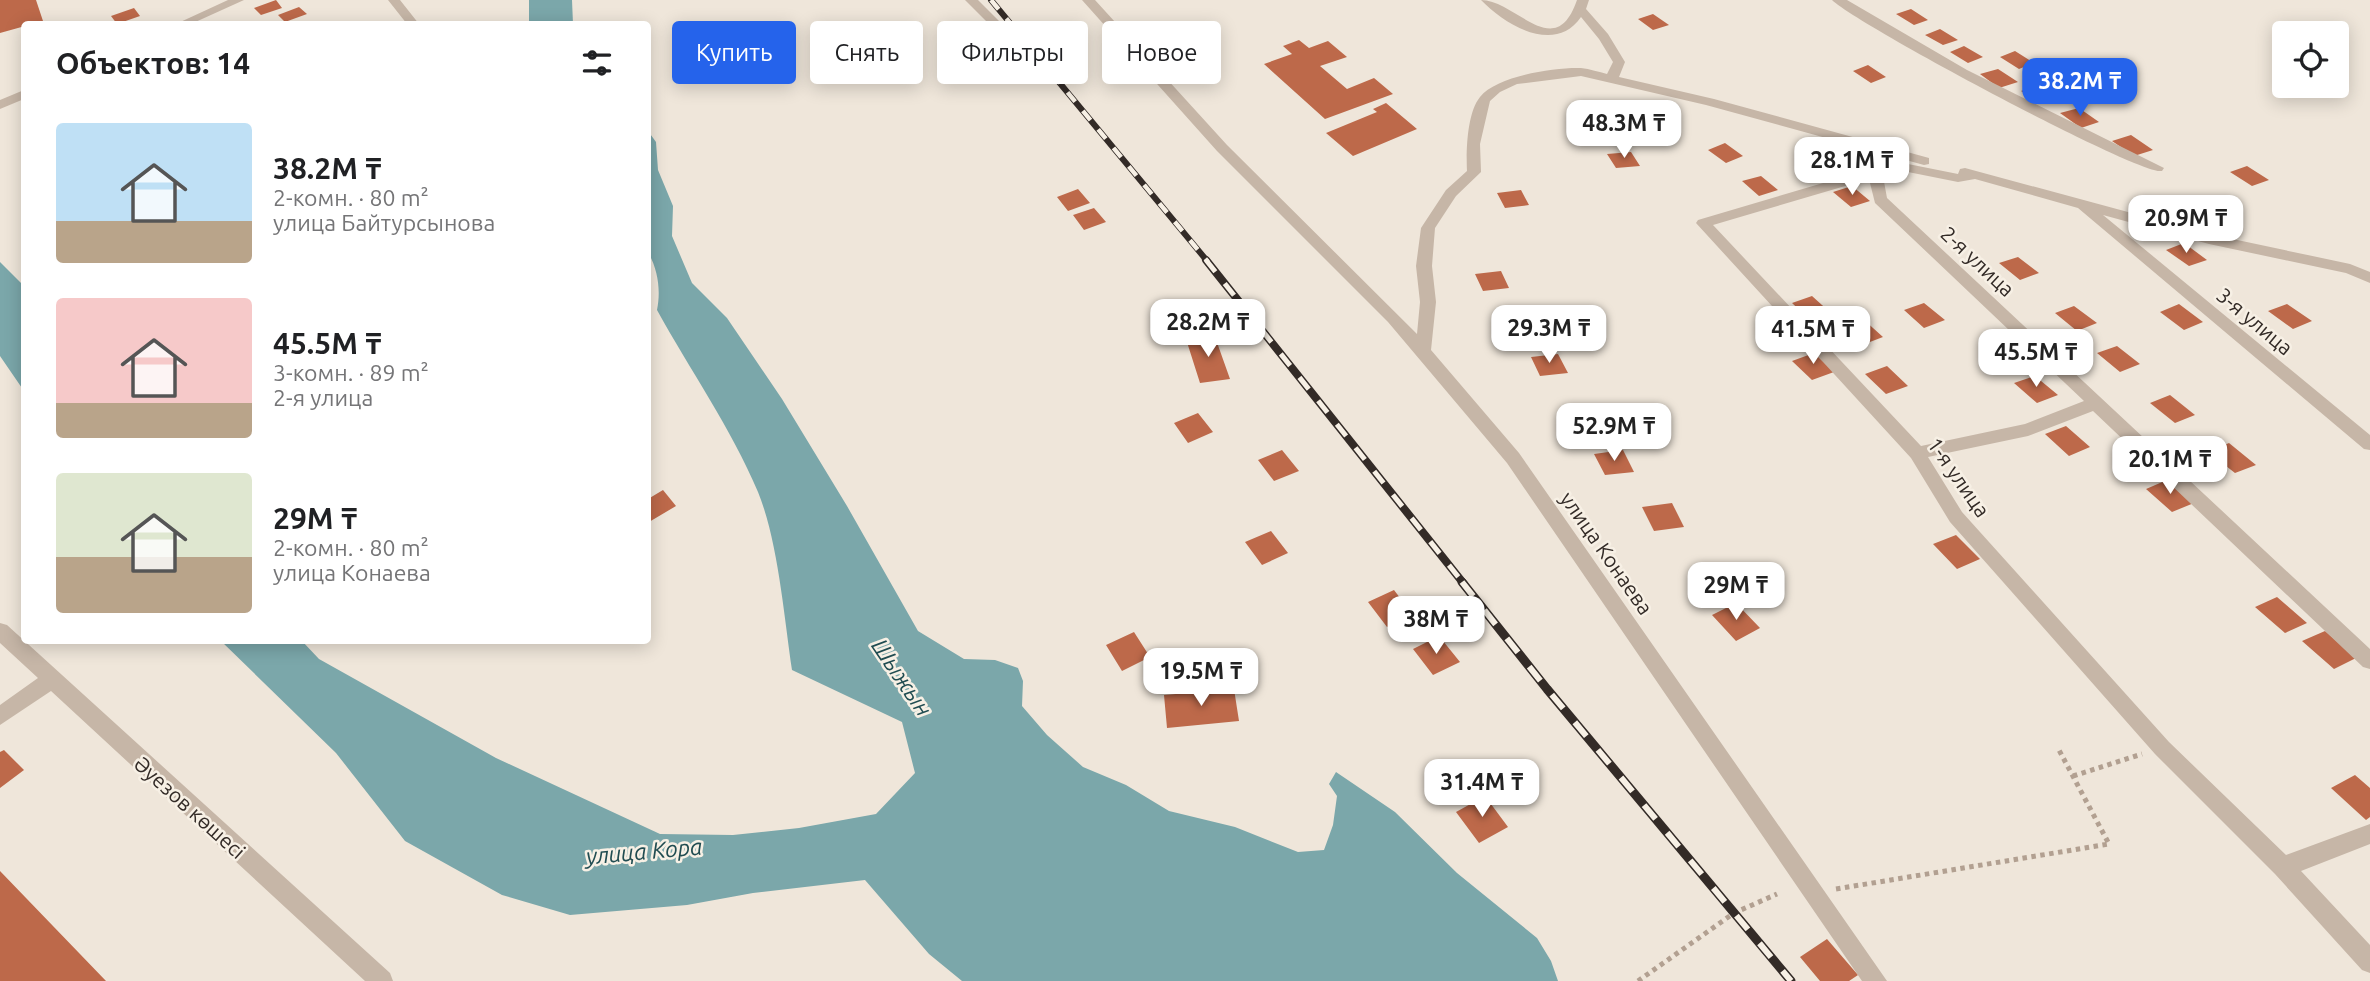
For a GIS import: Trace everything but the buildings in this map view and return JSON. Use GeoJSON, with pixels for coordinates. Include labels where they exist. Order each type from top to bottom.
{"type":"FeatureCollection","features":[{"type":"Feature","properties":{"kind":"street"},"geometry":{"type":"LineString","coordinates":[[189,21],[238,0]]}},
{"type":"Feature","properties":{"kind":"street"},"geometry":{"type":"LineString","coordinates":[[394,0],[411,21]]}},
{"type":"Feature","properties":{"kind":"street"},"geometry":{"type":"LineString","coordinates":[[971,0],[993,21]]}},
{"type":"Feature","properties":{"kind":"street","name":"улица Конаева"},"geometry":{"type":"LineString","coordinates":[[1088,0],[1222,148],[1423,350],[1513,458],[1876,981]]}},
{"type":"Feature","properties":{"kind":"street"},"geometry":{"type":"LineString","coordinates":[[1487,0],[1535,32],[1560,31],[1589,35],[1619,62],[1612,79]]}},
{"type":"Feature","properties":{"kind":"street"},"geometry":{"type":"LineString","coordinates":[[1838,0],[1962,73],[2117,151],[2157,168]]}},
{"type":"Feature","properties":{"kind":"street"},"geometry":{"type":"LineString","coordinates":[[1560,31],[1573,24],[1582,4]]}},
{"type":"Feature","properties":{"kind":"street"},"geometry":{"type":"LineString","coordinates":[[1582,4],[1589,35]]}},
{"type":"Feature","properties":{"kind":"street"},"geometry":{"type":"LineString","coordinates":[[1423,350],[1428,302],[1424,266],[1428,228],[1451,193],[1474,172],[1474,144],[1484,100],[1495,89],[1514,80],[1581,72],[2209,239],[2350,269],[2370,269]]}},
{"type":"Feature","properties":{"kind":"street"},"geometry":{"type":"LineString","coordinates":[[0,105],[21,95]]}},
{"type":"Feature","properties":{"kind":"street","name":"1-я улица"},"geometry":{"type":"LineString","coordinates":[[1975,175],[1958,178],[1903,167],[1703,223],[1917,453],[1956,517],[2162,748],[2283,867],[2370,962]]}},
{"type":"Feature","properties":{"kind":"street","name":"2-я улица"},"geometry":{"type":"LineString","coordinates":[[1875,173],[1880,200],[2370,661]]}},
{"type":"Feature","properties":{"kind":"street","name":"3-я улица"},"geometry":{"type":"LineString","coordinates":[[2080,203],[2370,444]]}},
{"type":"Feature","properties":{"kind":"street"},"geometry":{"type":"LineString","coordinates":[[2350,269],[2370,278]]}},
{"type":"Feature","properties":{"kind":"street"},"geometry":{"type":"LineString","coordinates":[[1917,453],[2028,429],[2096,403]]}},
{"type":"Feature","properties":{"kind":"street","name":"Әуезов көшесі"},"geometry":{"type":"LineString","coordinates":[[0,631],[382,981]]}},
{"type":"Feature","properties":{"kind":"street"},"geometry":{"type":"LineString","coordinates":[[0,716],[51,680]]}},
{"type":"Feature","properties":{"kind":"street"},"geometry":{"type":"LineString","coordinates":[[2283,867],[2370,834]]}},
{"type":"Feature","properties":{"kind":"path"},"geometry":{"type":"LineString","coordinates":[[2073,776],[2162,748]]}},
{"type":"Feature","properties":{"kind":"path"},"geometry":{"type":"LineString","coordinates":[[1815,893],[2109,844],[2059,750]]}},
{"type":"Feature","properties":{"kind":"path"},"geometry":{"type":"LineString","coordinates":[[1638,981],[1734,913],[1777,894]]}},
{"type":"Feature","properties":{"kind":"water"},"geometry":{"type":"Polygon","coordinates":[[[529,0],[572,0],[573,21],[529,21],[529,0]]]}},
{"type":"Feature","properties":{"kind":"water"},"geometry":{"type":"Polygon","coordinates":[[[651,135],[656,142],[658,170],[673,206],[672,236],[692,283],[727,318],[782,399],[918,631],[964,659],[995,660],[1018,668],[1023,681],[1022,706],[1047,735],[1083,767],[1126,785],[1169,811],[1235,827],[1298,852],[1324,850],[1333,825],[1337,796],[1329,784],[1336,772],[1395,812],[1457,873],[1537,938],[1551,961],[1558,981],[962,981],[929,954],[865,880],[753,893],[687,905],[570,915],[502,895],[405,841],[336,753],[224,644],[305,644],[319,659],[496,758],[660,834],[733,835],[799,828],[876,814],[915,773],[902,722],[792,670],[775,556],[765,512],[747,468],[723,422],[657,310],[658,280],[651,259],[651,135]]]}},
{"type":"Feature","properties":{"kind":"water"},"geometry":{"type":"Polygon","coordinates":[[[0,262],[21,283],[21,387],[0,356],[0,262]]]}},
{"type":"Feature","properties":{"kind":"railway"},"geometry":{"type":"LineString","coordinates":[[991,0],[1208,262]]}},
{"type":"Feature","properties":{"kind":"railway"},"geometry":{"type":"LineString","coordinates":[[1206,260],[1464,584]]}},
{"type":"Feature","properties":{"kind":"railway"},"geometry":{"type":"LineString","coordinates":[[1462,582],[1547,689],[1791,981]]}},
{"type":"Feature","properties":{"kind":"water label","name":"Шыжын"},"geometry":{"type":"Point","coordinates":[902,677]}},
{"type":"Feature","properties":{"kind":"water label","name":"улица Кора"},"geometry":{"type":"Point","coordinates":[644,851]}}]}
